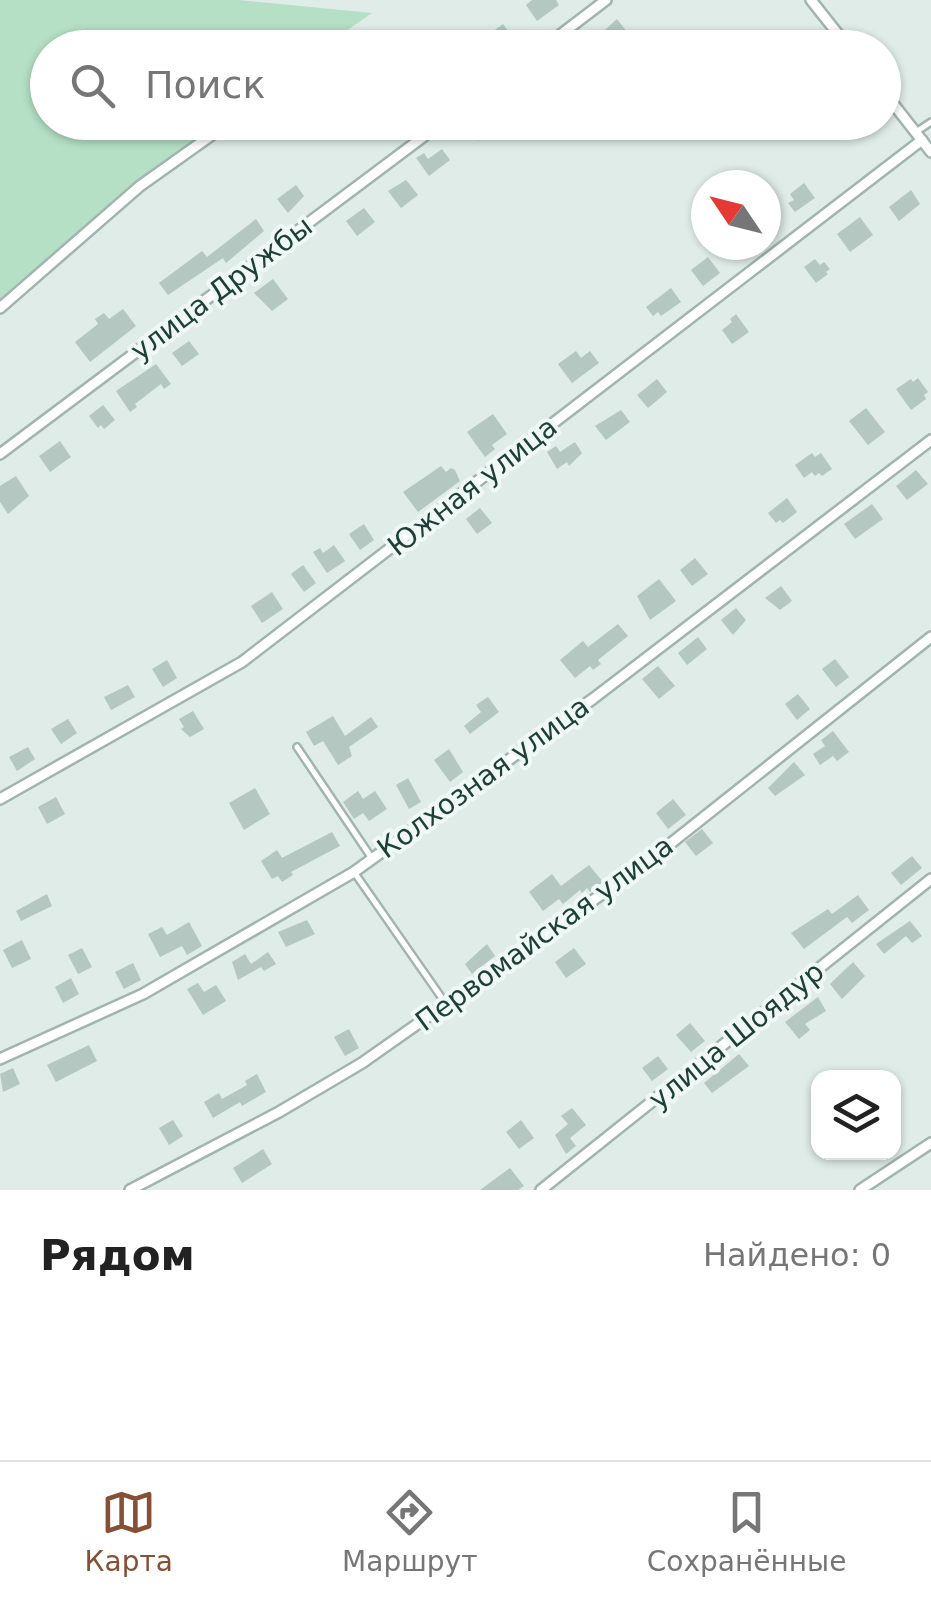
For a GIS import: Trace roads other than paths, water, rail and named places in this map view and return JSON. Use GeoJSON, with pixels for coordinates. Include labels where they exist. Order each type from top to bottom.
{"type":"FeatureCollection","features":[{"type":"Feature","properties":{"kind":"street"},"geometry":{"type":"LineString","coordinates":[[567,30],[606,0]]}},
{"type":"Feature","properties":{"kind":"street"},"geometry":{"type":"LineString","coordinates":[[811,0],[835,30]]}},
{"type":"Feature","properties":{"kind":"street"},"geometry":{"type":"LineString","coordinates":[[901,113],[931,152]]}},
{"type":"Feature","properties":{"kind":"street","name":"Южная улица"},"geometry":{"type":"LineString","coordinates":[[0,799],[242,662],[919,136]]}},
{"type":"Feature","properties":{"kind":"street"},"geometry":{"type":"LineString","coordinates":[[0,308],[140,186],[205,140]]}},
{"type":"Feature","properties":{"kind":"street","name":"улица Дружбы"},"geometry":{"type":"LineString","coordinates":[[0,454],[418,140]]}},
{"type":"Feature","properties":{"kind":"street","name":"Колхозная улица"},"geometry":{"type":"LineString","coordinates":[[0,1060],[143,994],[354,872],[594,698],[931,440]]}},
{"type":"Feature","properties":{"kind":"street","name":"Первомайская улица"},"geometry":{"type":"LineString","coordinates":[[130,1190],[346,1073],[446,1004],[646,863],[931,636]]}},
{"type":"Feature","properties":{"kind":"street","name":"улица Шоядур"},"geometry":{"type":"LineString","coordinates":[[541,1190],[931,879]]}},
{"type":"Feature","properties":{"kind":"street"},"geometry":{"type":"LineString","coordinates":[[860,1190],[931,1143]]}},
{"type":"Feature","properties":{"kind":"lane"},"geometry":{"type":"LineString","coordinates":[[919,136],[931,122]]}},
{"type":"Feature","properties":{"kind":"lane"},"geometry":{"type":"LineString","coordinates":[[297,747],[372,857]]}},
{"type":"Feature","properties":{"kind":"lane"},"geometry":{"type":"LineString","coordinates":[[354,872],[446,1004]]}}]}
